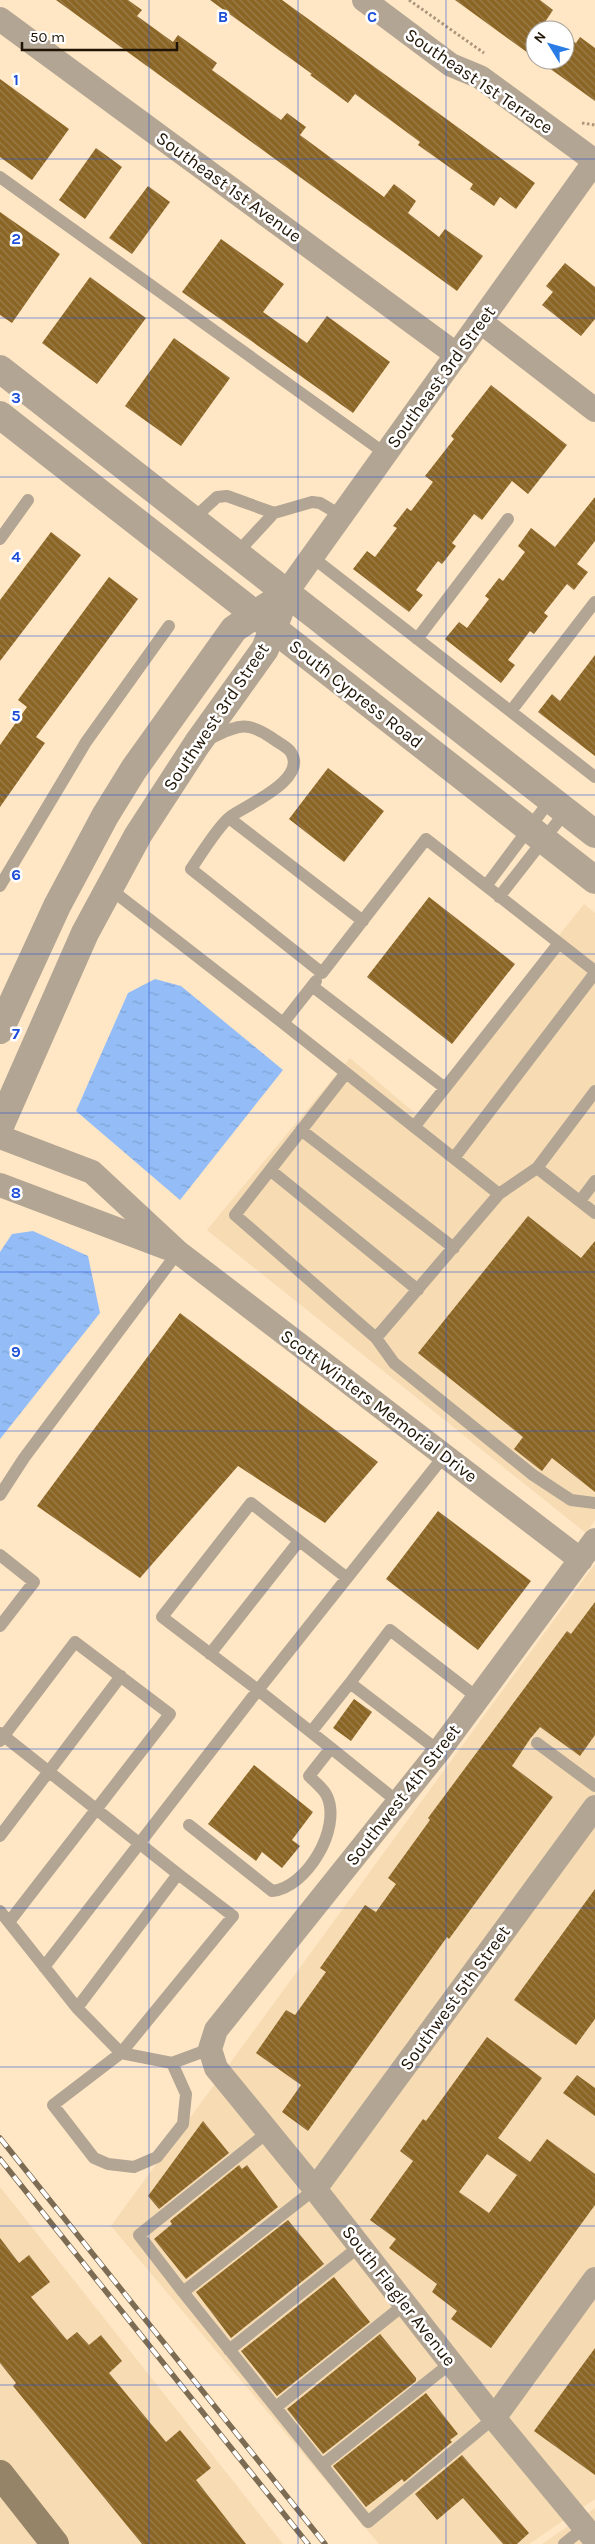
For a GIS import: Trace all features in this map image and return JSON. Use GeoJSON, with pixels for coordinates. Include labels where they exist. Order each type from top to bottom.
{"type":"FeatureCollection","features":[{"type":"Feature","properties":{"kind":"main road"},"geometry":{"type":"LineString","coordinates":[[0,2475],[55,2544]]}},
{"type":"Feature","properties":{"kind":"street","name":"Southeast 1st Terrace"},"geometry":{"type":"LineString","coordinates":[[364,0],[451,65],[480,77],[595,161]]}},
{"type":"Feature","properties":{"kind":"street","name":"Southeast 1st Avenue"},"geometry":{"type":"LineString","coordinates":[[0,19],[457,354]]}},
{"type":"Feature","properties":{"kind":"street","name":"Southeast 3rd Street"},"geometry":{"type":"LineString","coordinates":[[286,593],[595,161]]}},
{"type":"Feature","properties":{"kind":"street"},"geometry":{"type":"LineString","coordinates":[[481,322],[595,410]]}},
{"type":"Feature","properties":{"kind":"street","name":"South Cypress Road"},"geometry":{"type":"LineString","coordinates":[[0,369],[595,834]]}},
{"type":"Feature","properties":{"kind":"street","name":"South Cypress Road"},"geometry":{"type":"LineString","coordinates":[[0,415],[595,880]]}},
{"type":"Feature","properties":{"kind":"street","name":"Southwest 3rd Street"},"geometry":{"type":"LineString","coordinates":[[0,1030],[57,906],[105,816],[162,728],[234,629],[264,622],[286,593]]}},
{"type":"Feature","properties":{"kind":"street","name":"Southwest 3rd Street"},"geometry":{"type":"LineString","coordinates":[[0,1126],[60,986],[138,835],[197,744],[266,649],[264,622]]}},
{"type":"Feature","properties":{"kind":"street","name":"Scott Winters Memorial Drive"},"geometry":{"type":"LineString","coordinates":[[0,1137],[92,1172],[178,1252],[580,1560]]}},
{"type":"Feature","properties":{"kind":"street","name":"Scott Winters Memorial Drive"},"geometry":{"type":"LineString","coordinates":[[0,1185],[178,1252]]}},
{"type":"Feature","properties":{"kind":"street","name":"Southwest 4th Street"},"geometry":{"type":"LineString","coordinates":[[210,2049],[216,2030],[439,1751],[595,1540]]}},
{"type":"Feature","properties":{"kind":"street","name":"Southwest 5th Street"},"geometry":{"type":"LineString","coordinates":[[315,2189],[595,1807]]}},
{"type":"Feature","properties":{"kind":"street","name":"South Flagler Avenue"},"geometry":{"type":"LineString","coordinates":[[210,2049],[216,2068],[315,2189],[494,2418],[590,2534]]}},
{"type":"Feature","properties":{"kind":"street"},"geometry":{"type":"LineString","coordinates":[[494,2418],[595,2279]]}},
{"type":"Feature","properties":{"kind":"lane"},"geometry":{"type":"LineString","coordinates":[[1,180],[386,454]]}},
{"type":"Feature","properties":{"kind":"lane"},"geometry":{"type":"LineString","coordinates":[[192,520],[217,497],[227,496],[274,513]]}},
{"type":"Feature","properties":{"kind":"lane"},"geometry":{"type":"LineString","coordinates":[[0,539],[28,500]]}},
{"type":"Feature","properties":{"kind":"lane"},"geometry":{"type":"LineString","coordinates":[[236,554],[274,513],[312,502],[320,503],[342,516]]}},
{"type":"Feature","properties":{"kind":"lane"},"geometry":{"type":"LineString","coordinates":[[418,639],[508,519]]}},
{"type":"Feature","properties":{"kind":"lane"},"geometry":{"type":"LineString","coordinates":[[312,558],[595,777]]}},
{"type":"Feature","properties":{"kind":"lane"},"geometry":{"type":"LineString","coordinates":[[511,711],[595,602]]}},
{"type":"Feature","properties":{"kind":"lane"},"geometry":{"type":"LineString","coordinates":[[0,886],[86,742],[169,626]]}},
{"type":"Feature","properties":{"kind":"lane"},"geometry":{"type":"LineString","coordinates":[[197,744],[242,725],[260,730],[290,750],[294,759],[292,770],[285,779],[276,789],[228,818],[191,869],[322,973]]}},
{"type":"Feature","properties":{"kind":"lane"},"geometry":{"type":"LineString","coordinates":[[499,897],[558,805]]}},
{"type":"Feature","properties":{"kind":"lane"},"geometry":{"type":"LineString","coordinates":[[486,886],[537,835],[558,805]]}},
{"type":"Feature","properties":{"kind":"lane"},"geometry":{"type":"LineString","coordinates":[[228,818],[363,921]]}},
{"type":"Feature","properties":{"kind":"lane"},"geometry":{"type":"LineString","coordinates":[[283,1023],[426,840],[559,943],[595,972],[454,1158]]}},
{"type":"Feature","properties":{"kind":"lane"},"geometry":{"type":"LineString","coordinates":[[109,888],[499,1194]]}},
{"type":"Feature","properties":{"kind":"lane"},"geometry":{"type":"LineString","coordinates":[[414,1127],[559,943]]}},
{"type":"Feature","properties":{"kind":"lane"},"geometry":{"type":"LineString","coordinates":[[312,986],[445,1088]]}},
{"type":"Feature","properties":{"kind":"lane"},"geometry":{"type":"LineString","coordinates":[[346,1073],[235,1215],[376,1338],[394,1363],[533,1475],[571,1500],[595,1504]]}},
{"type":"Feature","properties":{"kind":"lane"},"geometry":{"type":"LineString","coordinates":[[376,1338],[499,1194],[537,1168],[595,1091]]}},
{"type":"Feature","properties":{"kind":"lane"},"geometry":{"type":"LineString","coordinates":[[301,1130],[454,1248]]}},
{"type":"Feature","properties":{"kind":"lane"},"geometry":{"type":"LineString","coordinates":[[537,1168],[595,1213]]}},
{"type":"Feature","properties":{"kind":"lane"},"geometry":{"type":"LineString","coordinates":[[270,1170],[418,1290]]}},
{"type":"Feature","properties":{"kind":"lane"},"geometry":{"type":"LineString","coordinates":[[580,1201],[595,1181]]}},
{"type":"Feature","properties":{"kind":"lane"},"geometry":{"type":"LineString","coordinates":[[0,1496],[24,1458],[178,1252]]}},
{"type":"Feature","properties":{"kind":"lane"},"geometry":{"type":"LineString","coordinates":[[44,1967],[258,1690],[444,1456]]}},
{"type":"Feature","properties":{"kind":"lane"},"geometry":{"type":"LineString","coordinates":[[347,1578],[251,1503],[162,1617],[312,1732],[398,1802]]}},
{"type":"Feature","properties":{"kind":"lane"},"geometry":{"type":"LineString","coordinates":[[210,1654],[299,1541]]}},
{"type":"Feature","properties":{"kind":"lane"},"geometry":{"type":"LineString","coordinates":[[0,1555],[34,1582],[0,1626]]}},
{"type":"Feature","properties":{"kind":"lane"},"geometry":{"type":"LineString","coordinates":[[312,1732],[390,1630],[478,1698]]}},
{"type":"Feature","properties":{"kind":"lane"},"geometry":{"type":"LineString","coordinates":[[9,1922],[97,1810],[170,1714],[75,1642],[1,1737],[49,1772],[97,1810],[178,1874],[233,1916],[121,2053],[53,2105],[94,2158],[108,2164],[134,2167],[157,2157],[183,2124],[186,2094],[172,2063]]}},
{"type":"Feature","properties":{"kind":"lane"},"geometry":{"type":"LineString","coordinates":[[0,1836],[121,1676]]}},
{"type":"Feature","properties":{"kind":"lane"},"geometry":{"type":"LineString","coordinates":[[350,1683],[439,1751]]}},
{"type":"Feature","properties":{"kind":"lane"},"geometry":{"type":"LineString","coordinates":[[537,1743],[595,1786]]}},
{"type":"Feature","properties":{"kind":"lane"},"geometry":{"type":"LineString","coordinates":[[189,1825],[272,1891],[283,1890],[296,1881],[316,1858],[325,1843],[330,1827],[327,1796],[309,1776],[331,1748]]}},
{"type":"Feature","properties":{"kind":"lane"},"geometry":{"type":"LineString","coordinates":[[77,2008],[178,1874]]}},
{"type":"Feature","properties":{"kind":"lane"},"geometry":{"type":"LineString","coordinates":[[0,1911],[77,2008],[121,2053],[172,2063],[210,2049]]}},
{"type":"Feature","properties":{"kind":"lane"},"geometry":{"type":"LineString","coordinates":[[268,2132],[139,2235],[183,2292],[368,2522],[494,2418]]}},
{"type":"Feature","properties":{"kind":"lane"},"geometry":{"type":"LineString","coordinates":[[183,2292],[315,2189]]}},
{"type":"Feature","properties":{"kind":"lane"},"geometry":{"type":"LineString","coordinates":[[229,2350],[360,2246]]}},
{"type":"Feature","properties":{"kind":"lane"},"geometry":{"type":"LineString","coordinates":[[276,2407],[405,2304]]}},
{"type":"Feature","properties":{"kind":"lane"},"geometry":{"type":"LineString","coordinates":[[322,2465],[450,2363]]}},
{"type":"Feature","properties":{"kind":"lane"},"geometry":{"type":"LineString","coordinates":[[564,2544],[590,2534]]}},
{"type":"Feature","properties":{"kind":"shaded area"},"geometry":{"type":"Polygon","coordinates":[[[584,904],[595,913],[595,1520],[586,1533],[207,1230],[350,1058],[417,1115],[584,904]]]}},
{"type":"Feature","properties":{"kind":"shaded area"},"geometry":{"type":"Polygon","coordinates":[[[595,1564],[595,2499],[529,2544],[379,2544],[111,2226],[595,1564]]]}},
{"type":"Feature","properties":{"kind":"shaded area"},"geometry":{"type":"Polygon","coordinates":[[[0,2187],[283,2544],[0,2544],[0,2187]]]}},
{"type":"Feature","properties":{"kind":"shaded area"},"geometry":{"type":"Polygon","coordinates":[[[595,2508],[595,2544],[542,2544],[595,2508]]]}},
{"type":"Feature","properties":{"kind":"water"},"geometry":{"type":"Polygon","coordinates":[[[155,979],[181,986],[283,1070],[180,1200],[76,1111],[128,993],[155,979]]]}},
{"type":"Feature","properties":{"kind":"water"},"geometry":{"type":"Polygon","coordinates":[[[33,1231],[88,1256],[100,1313],[0,1439],[0,1252],[12,1234],[33,1231]]]}},
{"type":"Feature","properties":{"kind":"building"},"geometry":{"type":"Polygon","coordinates":[[[56,0],[128,0],[142,10],[137,16],[173,42],[178,35],[217,63],[212,70],[281,120],[287,113],[306,127],[300,135],[384,197],[394,184],[416,201],[408,213],[439,237],[445,229],[483,256],[457,291],[56,0]]]}},
{"type":"Feature","properties":{"kind":"building"},"geometry":{"type":"Polygon","coordinates":[[[210,0],[282,0],[535,183],[516,209],[500,197],[494,206],[470,189],[473,184],[418,145],[420,142],[355,94],[348,103],[310,75],[312,74],[210,0]]]}},
{"type":"Feature","properties":{"kind":"building"},"geometry":{"type":"Polygon","coordinates":[[[455,0],[540,0],[553,10],[546,20],[525,20],[525,51],[455,0]]]}},
{"type":"Feature","properties":{"kind":"building"},"geometry":{"type":"Polygon","coordinates":[[[580,37],[595,48],[595,101],[552,70],[575,70],[575,42],[580,37]]]}},
{"type":"Feature","properties":{"kind":"building"},"geometry":{"type":"Polygon","coordinates":[[[0,79],[69,129],[32,180],[0,157],[0,79]]]}},
{"type":"Feature","properties":{"kind":"building"},"geometry":{"type":"Polygon","coordinates":[[[96,148],[122,167],[85,219],[59,200],[96,148]]]}},
{"type":"Feature","properties":{"kind":"building"},"geometry":{"type":"Polygon","coordinates":[[[148,186],[170,202],[132,254],[109,238],[148,186]]]}},
{"type":"Feature","properties":{"kind":"building"},"geometry":{"type":"Polygon","coordinates":[[[0,212],[60,254],[12,323],[0,315],[0,212]]]}},
{"type":"Feature","properties":{"kind":"building"},"geometry":{"type":"Polygon","coordinates":[[[221,239],[284,284],[263,312],[307,343],[327,316],[390,362],[353,413],[182,292],[221,239]]]}},
{"type":"Feature","properties":{"kind":"building"},"geometry":{"type":"Polygon","coordinates":[[[565,263],[595,287],[595,319],[581,336],[542,305],[553,292],[546,286],[565,263]]]}},
{"type":"Feature","properties":{"kind":"building"},"geometry":{"type":"Polygon","coordinates":[[[90,277],[146,318],[97,384],[42,343],[90,277]]]}},
{"type":"Feature","properties":{"kind":"building"},"geometry":{"type":"Polygon","coordinates":[[[174,338],[230,378],[181,446],[125,406],[174,338]]]}},
{"type":"Feature","properties":{"kind":"building"},"geometry":{"type":"Polygon","coordinates":[[[491,385],[567,445],[528,494],[512,481],[482,520],[474,514],[452,543],[456,546],[442,564],[438,561],[416,590],[423,595],[409,612],[353,569],[367,551],[375,557],[397,528],[393,526],[407,508],[411,511],[433,482],[425,476],[454,439],[451,436],[491,385]]]}},
{"type":"Feature","properties":{"kind":"building"},"geometry":{"type":"Polygon","coordinates":[[[595,497],[595,541],[577,564],[588,572],[574,590],[567,584],[544,613],[548,616],[534,634],[530,631],[508,660],[515,665],[501,683],[445,639],[459,622],[467,628],[489,599],[485,596],[499,578],[503,581],[525,552],[518,546],[531,528],[555,547],[595,497]]]}},
{"type":"Feature","properties":{"kind":"building"},"geometry":{"type":"Polygon","coordinates":[[[51,532],[81,555],[0,661],[0,600],[51,532]]]}},
{"type":"Feature","properties":{"kind":"building"},"geometry":{"type":"Polygon","coordinates":[[[109,577],[138,599],[36,737],[45,743],[0,807],[0,745],[27,707],[18,700],[109,577]]]}},
{"type":"Feature","properties":{"kind":"building"},"geometry":{"type":"Polygon","coordinates":[[[595,655],[595,756],[538,712],[552,694],[560,701],[595,655]]]}},
{"type":"Feature","properties":{"kind":"building"},"geometry":{"type":"Polygon","coordinates":[[[328,768],[384,811],[344,862],[289,819],[328,768]]]}},
{"type":"Feature","properties":{"kind":"building"},"geometry":{"type":"Polygon","coordinates":[[[429,897],[515,964],[452,1044],[367,977],[429,897]]]}},
{"type":"Feature","properties":{"kind":"building"},"geometry":{"type":"Polygon","coordinates":[[[528,1216],[581,1258],[595,1241],[595,1492],[552,1458],[542,1471],[538,1468],[514,1449],[523,1437],[418,1353],[528,1216]]]}},
{"type":"Feature","properties":{"kind":"building"},"geometry":{"type":"Polygon","coordinates":[[[180,1313],[378,1462],[325,1523],[238,1466],[140,1578],[37,1506],[180,1313]]]}},
{"type":"Feature","properties":{"kind":"building"},"geometry":{"type":"Polygon","coordinates":[[[438,1511],[531,1581],[478,1650],[386,1579],[438,1511]]]}},
{"type":"Feature","properties":{"kind":"building"},"geometry":{"type":"Polygon","coordinates":[[[595,1602],[595,1735],[580,1756],[540,1727],[530,1739],[512,1766],[553,1797],[449,1939],[447,1937],[308,2131],[282,2112],[301,2085],[256,2053],[286,2010],[295,2015],[326,1972],[320,1968],[365,1905],[376,1912],[396,1884],[388,1878],[430,1820],[428,1818],[567,1631],[571,1634],[595,1602]]]}},
{"type":"Feature","properties":{"kind":"building"},"geometry":{"type":"Polygon","coordinates":[[[354,1699],[372,1712],[351,1741],[333,1728],[354,1699]]]}},
{"type":"Feature","properties":{"kind":"building"},"geometry":{"type":"Polygon","coordinates":[[[254,1765],[313,1812],[292,1840],[300,1846],[282,1868],[262,1852],[256,1861],[208,1824],[254,1765]]]}},
{"type":"Feature","properties":{"kind":"building"},"geometry":{"type":"Polygon","coordinates":[[[595,1889],[595,2019],[576,2045],[514,2000],[595,1889]]]}},
{"type":"Feature","properties":{"kind":"building"},"geometry":{"type":"Polygon","coordinates":[[[487,2037],[542,2078],[498,2138],[530,2162],[547,2139],[595,2174],[595,2205],[491,2348],[451,2319],[457,2311],[432,2292],[437,2284],[389,2248],[396,2239],[370,2220],[413,2161],[400,2151],[423,2119],[426,2121],[487,2037]],[[487,2154],[459,2192],[489,2213],[517,2175],[487,2154]]]}},
{"type":"Feature","properties":{"kind":"building"},"geometry":{"type":"Polygon","coordinates":[[[577,2075],[595,2088],[595,2116],[563,2093],[577,2075]]]}},
{"type":"Feature","properties":{"kind":"building"},"geometry":{"type":"Polygon","coordinates":[[[203,2121],[229,2153],[159,2209],[148,2196],[203,2121]]]}},
{"type":"Feature","properties":{"kind":"building"},"geometry":{"type":"Polygon","coordinates":[[[239,2165],[242,2169],[247,2165],[278,2207],[186,2279],[154,2239],[172,2224],[170,2221],[239,2165]]]}},
{"type":"Feature","properties":{"kind":"building"},"geometry":{"type":"Polygon","coordinates":[[[288,2220],[324,2264],[231,2338],[196,2292],[288,2220]]]}},
{"type":"Feature","properties":{"kind":"building"},"geometry":{"type":"Polygon","coordinates":[[[0,2238],[19,2263],[29,2255],[50,2282],[31,2297],[67,2340],[77,2332],[89,2345],[101,2335],[122,2361],[109,2373],[166,2442],[180,2430],[211,2468],[196,2480],[246,2544],[142,2544],[13,2386],[16,2383],[0,2363],[0,2238]]]}},
{"type":"Feature","properties":{"kind":"building"},"geometry":{"type":"Polygon","coordinates":[[[334,2277],[370,2322],[277,2396],[241,2351],[334,2277]]]}},
{"type":"Feature","properties":{"kind":"building"},"geometry":{"type":"Polygon","coordinates":[[[380,2334],[416,2378],[416,2381],[323,2454],[287,2409],[380,2334]]]}},
{"type":"Feature","properties":{"kind":"building"},"geometry":{"type":"Polygon","coordinates":[[[595,2348],[595,2475],[534,2431],[595,2348]]]}},
{"type":"Feature","properties":{"kind":"building"},"geometry":{"type":"Polygon","coordinates":[[[426,2393],[458,2434],[450,2440],[452,2442],[404,2482],[402,2479],[366,2507],[333,2466],[426,2393]]]}},
{"type":"Feature","properties":{"kind":"building"},"geometry":{"type":"Polygon","coordinates":[[[462,2455],[529,2533],[517,2544],[503,2544],[463,2498],[437,2520],[415,2494],[462,2455]]]}},
{"type":"Feature","properties":{"kind":"railway"},"geometry":{"type":"LineString","coordinates":[[0,2138],[325,2544]]}},
{"type":"Feature","properties":{"kind":"railway"},"geometry":{"type":"LineString","coordinates":[[0,2159],[308,2544]]}}]}
